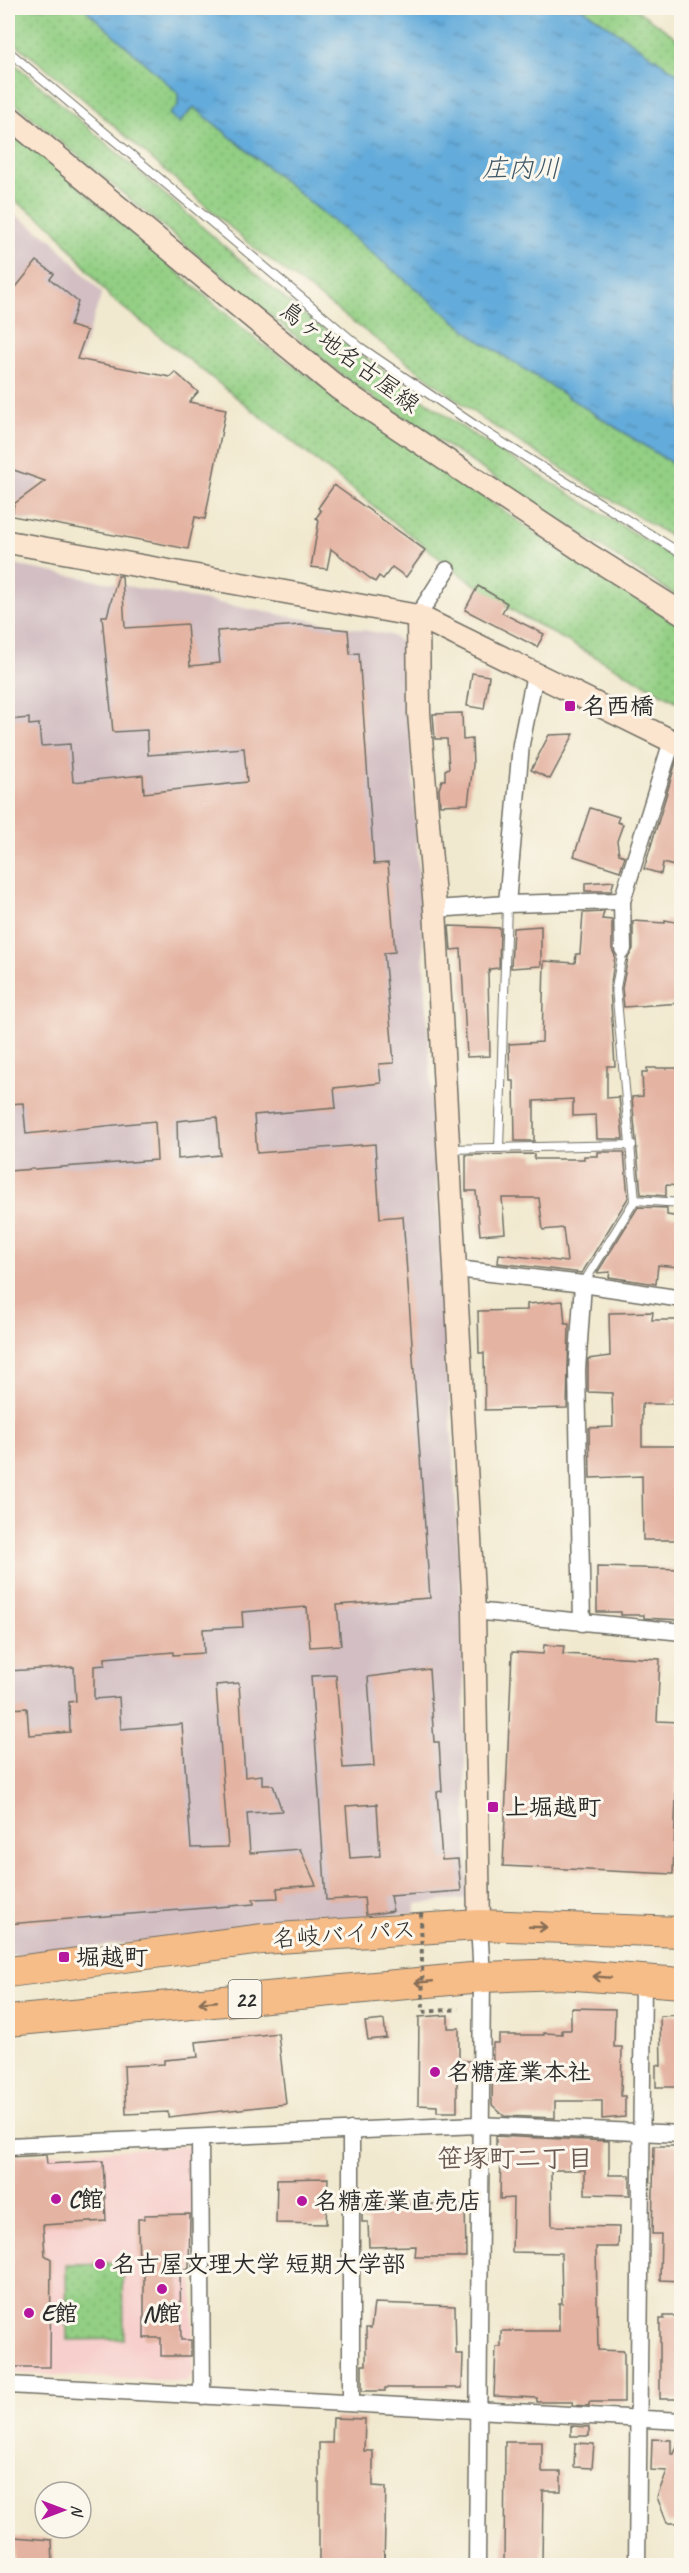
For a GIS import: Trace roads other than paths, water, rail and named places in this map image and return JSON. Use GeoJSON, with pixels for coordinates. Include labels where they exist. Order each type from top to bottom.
{"type":"FeatureCollection","features":[{"type":"Feature","properties":{"kind":"highway","name":"名岐バイパス"},"geometry":{"type":"LineString","coordinates":[[8,1972],[262,1939],[480,1925],[681,1932]]}},
{"type":"Feature","properties":{"kind":"highway","name":"22"},"geometry":{"type":"LineString","coordinates":[[8,2021],[482,1977],[562,1974],[681,1983]]}},
{"type":"Feature","properties":{"kind":"street","name":"鳥ヶ地名古屋線"},"geometry":{"type":"LineString","coordinates":[[8,116],[338,388],[586,553],[681,613]]}},
{"type":"Feature","properties":{"kind":"street"},"geometry":{"type":"LineString","coordinates":[[8,542],[418,616],[678,743],[622,901],[623,949]]}},
{"type":"Feature","properties":{"kind":"street"},"geometry":{"type":"LineString","coordinates":[[447,570],[418,616],[419,713],[435,909],[457,1269],[474,1611],[482,1977],[478,2125],[477,2565]]}},
{"type":"Feature","properties":{"kind":"street"},"geometry":{"type":"LineString","coordinates":[[507,904],[521,744],[535,674]]}},
{"type":"Feature","properties":{"kind":"street"},"geometry":{"type":"LineString","coordinates":[[435,909],[507,904],[622,901]]}},
{"type":"Feature","properties":{"kind":"street"},"geometry":{"type":"LineString","coordinates":[[457,1269],[583,1284],[681,1299]]}},
{"type":"Feature","properties":{"kind":"street"},"geometry":{"type":"LineString","coordinates":[[582,1623],[577,1370],[583,1284]]}},
{"type":"Feature","properties":{"kind":"street"},"geometry":{"type":"LineString","coordinates":[[474,1611],[681,1632]]}},
{"type":"Feature","properties":{"kind":"street"},"geometry":{"type":"LineString","coordinates":[[637,2565],[643,1980]]}},
{"type":"Feature","properties":{"kind":"street"},"geometry":{"type":"LineString","coordinates":[[8,2146],[478,2125],[681,2134]]}},
{"type":"Feature","properties":{"kind":"street"},"geometry":{"type":"LineString","coordinates":[[351,2130],[351,2403]]}},
{"type":"Feature","properties":{"kind":"street"},"geometry":{"type":"LineString","coordinates":[[200,2138],[202,2396]]}},
{"type":"Feature","properties":{"kind":"street"},"geometry":{"type":"LineString","coordinates":[[8,2385],[478,2412],[681,2421]]}},
{"type":"Feature","properties":{"kind":"lane"},"geometry":{"type":"LineString","coordinates":[[8,51],[360,347],[480,428],[681,554]]}},
{"type":"Feature","properties":{"kind":"lane"},"geometry":{"type":"LineString","coordinates":[[499,1148],[507,904]]}},
{"type":"Feature","properties":{"kind":"lane"},"geometry":{"type":"LineString","coordinates":[[583,1284],[635,1200],[632,1145],[616,988],[623,949]]}},
{"type":"Feature","properties":{"kind":"lane"},"geometry":{"type":"LineString","coordinates":[[448,1149],[632,1145]]}},
{"type":"Feature","properties":{"kind":"lane"},"geometry":{"type":"LineString","coordinates":[[635,1200],[681,1203]]}},
{"type":"Feature","properties":{"kind":"water","name":"庄内川"},"geometry":{"type":"Polygon","coordinates":[[[84,8],[582,8],[681,76],[681,469],[477,339],[194,107],[179,123],[169,114],[178,106],[178,93],[84,8]]]}},
{"type":"Feature","properties":{"kind":"place","name":"名西橋"},"geometry":{"type":"Point","coordinates":[570,706]}},
{"type":"Feature","properties":{"kind":"place","name":"上堀越町"},"geometry":{"type":"Point","coordinates":[493,1807]}},
{"type":"Feature","properties":{"kind":"place","name":"堀越町"},"geometry":{"type":"Point","coordinates":[64,1957]}},
{"type":"Feature","properties":{"kind":"place","name":"名糖産業本社"},"geometry":{"type":"Point","coordinates":[435,2072]}},
{"type":"Feature","properties":{"kind":"place","name":"C館"},"geometry":{"type":"Point","coordinates":[56,2199]}},
{"type":"Feature","properties":{"kind":"place","name":"名糖産業直売店"},"geometry":{"type":"Point","coordinates":[302,2201]}},
{"type":"Feature","properties":{"kind":"place","name":"名古屋文理大学 短期大学部"},"geometry":{"type":"Point","coordinates":[100,2264]}},
{"type":"Feature","properties":{"kind":"place","name":"N館"},"geometry":{"type":"Point","coordinates":[162,2289]}},
{"type":"Feature","properties":{"kind":"place","name":"E館"},"geometry":{"type":"Point","coordinates":[29,2313]}},
{"type":"Feature","properties":{"kind":"district","name":"笹塚町二丁目"},"geometry":{"type":"Point","coordinates":[515,2158]}}]}
